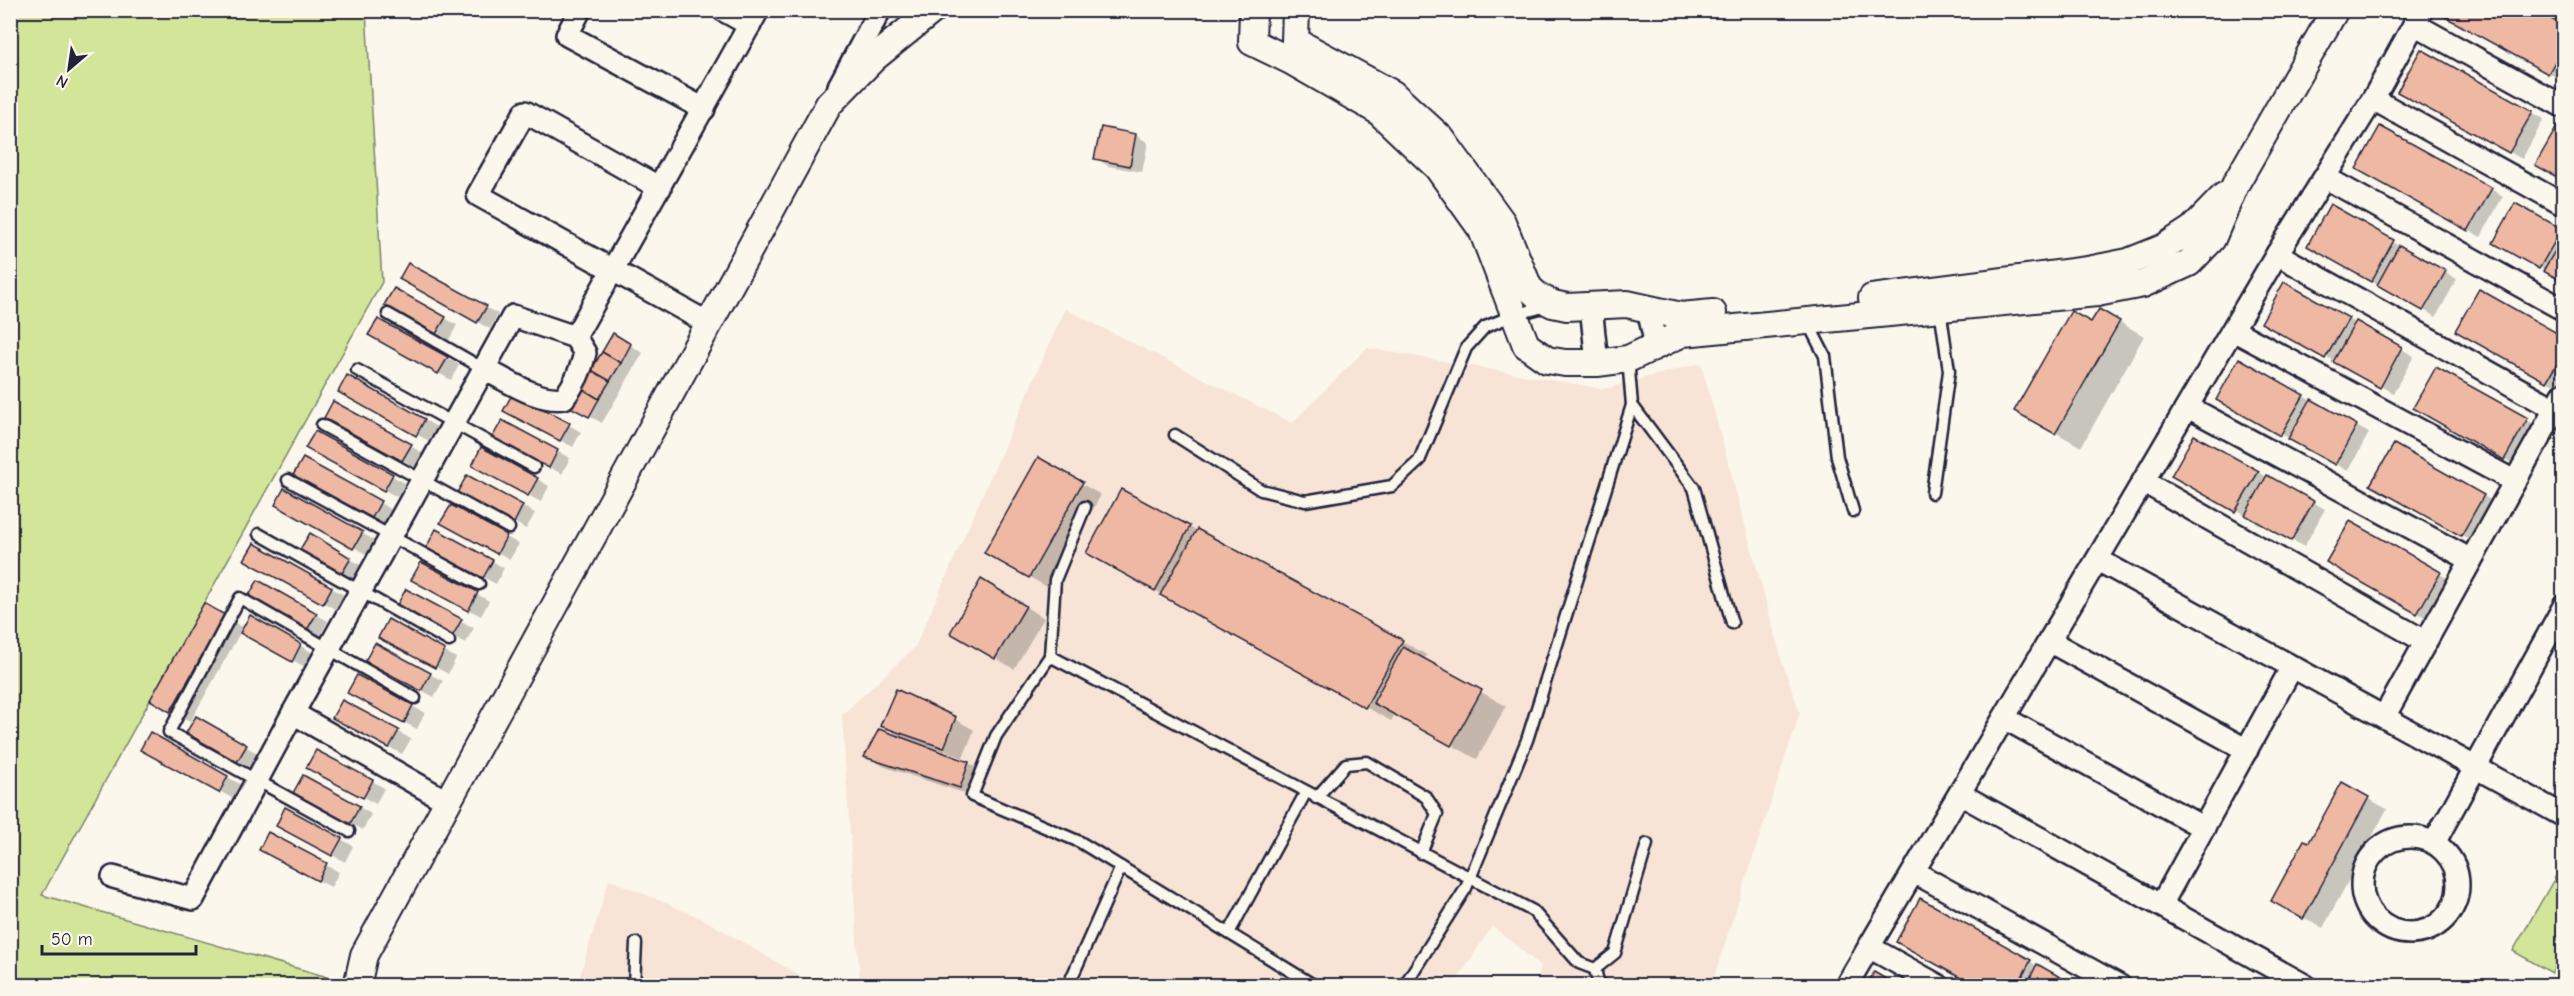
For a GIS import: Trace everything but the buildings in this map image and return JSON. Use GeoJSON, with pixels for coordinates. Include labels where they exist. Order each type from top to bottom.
{"type":"FeatureCollection","features":[{"type":"Feature","properties":{"kind":"street"},"geometry":{"type":"LineString","coordinates":[[580,10],[567,35],[704,109]]}},
{"type":"Feature","properties":{"kind":"street"},"geometry":{"type":"LineString","coordinates":[[575,337],[754,18],[723,10]]}},
{"type":"Feature","properties":{"kind":"street"},"geometry":{"type":"LineString","coordinates":[[357,986],[364,955],[880,10]]}},
{"type":"Feature","properties":{"kind":"street"},"geometry":{"type":"LineString","coordinates":[[829,104],[874,58],[933,10]]}},
{"type":"Feature","properties":{"kind":"street"},"geometry":{"type":"LineString","coordinates":[[1253,10],[1252,42],[1291,61],[1378,111],[1437,167],[1482,230],[1527,345],[1547,360],[1565,363],[1597,363],[1628,359],[1683,333],[1807,321],[1938,299],[2128,262],[2163,248],[2192,229],[2235,185],[2335,10]]}},
{"type":"Feature","properties":{"kind":"street"},"geometry":{"type":"LineString","coordinates":[[1296,10],[1295,41],[1394,94],[1441,138],[1502,222],[1529,288],[1539,297],[1553,304],[1568,307],[1627,304],[1681,316],[1938,299]]}},
{"type":"Feature","properties":{"kind":"street"},"geometry":{"type":"LineString","coordinates":[[1846,986],[2277,254],[2373,99],[2418,17],[2564,107]]}},
{"type":"Feature","properties":{"kind":"street"},"geometry":{"type":"LineString","coordinates":[[2373,99],[2564,205]]}},
{"type":"Feature","properties":{"kind":"street"},"geometry":{"type":"LineString","coordinates":[[660,188],[525,112],[478,195],[708,323]]}},
{"type":"Feature","properties":{"kind":"street"},"geometry":{"type":"LineString","coordinates":[[2326,178],[2564,310]]}},
{"type":"Feature","properties":{"kind":"street"},"geometry":{"type":"LineString","coordinates":[[2277,254],[2559,401],[2384,717]]}},
{"type":"Feature","properties":{"kind":"street"},"geometry":{"type":"LineString","coordinates":[[1591,306],[1597,363]]}},
{"type":"Feature","properties":{"kind":"street"},"geometry":{"type":"LineString","coordinates":[[1648,309],[1656,346]]}},
{"type":"Feature","properties":{"kind":"street"},"geometry":{"type":"LineString","coordinates":[[113,877],[193,899],[293,713],[513,316],[575,337],[585,353],[581,371],[564,398],[555,399],[534,393],[484,369]]}},
{"type":"Feature","properties":{"kind":"street"},"geometry":{"type":"LineString","coordinates":[[2232,330],[2514,482]]}},
{"type":"Feature","properties":{"kind":"street"},"geometry":{"type":"LineString","coordinates":[[2188,406],[2471,560]]}},
{"type":"Feature","properties":{"kind":"street"},"geometry":{"type":"LineString","coordinates":[[2144,482],[2426,642]]}},
{"type":"Feature","properties":{"kind":"street"},"geometry":{"type":"LineString","coordinates":[[2098,560],[2564,816]]}},
{"type":"Feature","properties":{"kind":"street"},"geometry":{"type":"LineString","coordinates":[[2434,843],[2564,606]]}},
{"type":"Feature","properties":{"kind":"street"},"geometry":{"type":"LineString","coordinates":[[2049,641],[2247,750]]}},
{"type":"Feature","properties":{"kind":"street"},"geometry":{"type":"LineString","coordinates":[[2161,905],[2292,667]]}},
{"type":"Feature","properties":{"kind":"street"},"geometry":{"type":"LineString","coordinates":[[293,713],[448,802]]}},
{"type":"Feature","properties":{"kind":"street"},"geometry":{"type":"LineString","coordinates":[[2004,718],[2204,828]]}},
{"type":"Feature","properties":{"kind":"street"},"geometry":{"type":"LineString","coordinates":[[1960,794],[2306,986]]}},
{"type":"Feature","properties":{"kind":"street"},"geometry":{"type":"LineString","coordinates":[[2409,837],[2434,843],[2448,855],[2457,872],[2458,890],[2453,908],[2436,926],[2424,932],[2412,933],[2387,927],[2377,920],[2364,898],[2362,886],[2368,862],[2380,848],[2397,838],[2409,837]]}},
{"type":"Feature","properties":{"kind":"street"},"geometry":{"type":"LineString","coordinates":[[1914,872],[2120,986]]}},
{"type":"Feature","properties":{"kind":"street"},"geometry":{"type":"LineString","coordinates":[[1869,947],[1939,986]]}},
{"type":"Feature","properties":{"kind":"lane"},"geometry":{"type":"LineString","coordinates":[[1932,493],[1949,371],[1938,299]]}},
{"type":"Feature","properties":{"kind":"lane"},"geometry":{"type":"LineString","coordinates":[[1174,435],[1261,490],[1305,501],[1392,486],[1419,461],[1466,348],[1485,327],[1514,315],[1553,304]]}},
{"type":"Feature","properties":{"kind":"lane"},"geometry":{"type":"LineString","coordinates":[[388,314],[484,369]]}},
{"type":"Feature","properties":{"kind":"lane"},"geometry":{"type":"LineString","coordinates":[[1807,321],[1825,356],[1837,457],[1853,511]]}},
{"type":"Feature","properties":{"kind":"lane"},"geometry":{"type":"LineString","coordinates":[[1404,986],[1470,879],[1527,740],[1632,405],[1628,359]]}},
{"type":"Feature","properties":{"kind":"lane"},"geometry":{"type":"LineString","coordinates":[[357,370],[534,467]]}},
{"type":"Feature","properties":{"kind":"lane"},"geometry":{"type":"LineString","coordinates":[[1632,405],[1694,488],[1732,623]]}},
{"type":"Feature","properties":{"kind":"lane"},"geometry":{"type":"LineString","coordinates":[[322,425],[509,528]]}},
{"type":"Feature","properties":{"kind":"lane"},"geometry":{"type":"LineString","coordinates":[[288,480],[479,584]]}},
{"type":"Feature","properties":{"kind":"lane"},"geometry":{"type":"LineString","coordinates":[[1085,507],[1055,580],[1050,656],[996,736],[972,796],[1080,842],[1315,986]]}},
{"type":"Feature","properties":{"kind":"lane"},"geometry":{"type":"LineString","coordinates":[[259,534],[448,641]]}},
{"type":"Feature","properties":{"kind":"lane"},"geometry":{"type":"LineString","coordinates":[[349,831],[169,732],[240,598],[415,698]]}},
{"type":"Feature","properties":{"kind":"lane"},"geometry":{"type":"LineString","coordinates":[[1050,656],[1533,911],[1579,963],[1595,969]]}},
{"type":"Feature","properties":{"kind":"lane"},"geometry":{"type":"LineString","coordinates":[[1316,798],[1346,764],[1367,762],[1426,797],[1434,807],[1437,814],[1420,853]]}},
{"type":"Feature","properties":{"kind":"lane"},"geometry":{"type":"LineString","coordinates":[[1229,933],[1306,792]]}},
{"type":"Feature","properties":{"kind":"lane"},"geometry":{"type":"LineString","coordinates":[[1595,969],[1615,953],[1647,844]]}},
{"type":"Feature","properties":{"kind":"lane"},"geometry":{"type":"LineString","coordinates":[[1068,986],[1121,867]]}},
{"type":"Feature","properties":{"kind":"lane"},"geometry":{"type":"LineString","coordinates":[[634,986],[636,943]]}},
{"type":"Feature","properties":{"kind":"lane"},"geometry":{"type":"LineString","coordinates":[[1595,969],[1599,986]]}},
{"type":"Feature","properties":{"kind":"shaded area"},"geometry":{"type":"Polygon","coordinates":[[[1065,309],[1292,423],[1367,348],[1604,389],[1701,363],[1782,661],[1800,713],[1711,986],[1536,985],[1541,966],[1492,926],[1454,985],[860,985],[842,715],[915,647],[1065,309]]]}},
{"type":"Feature","properties":{"kind":"shaded area"},"geometry":{"type":"Polygon","coordinates":[[[609,879],[703,919],[816,985],[577,986],[609,879]]]}},
{"type":"Feature","properties":{"kind":"green space"},"geometry":{"type":"Polygon","coordinates":[[[10,11],[366,11],[382,282],[42,895],[324,976],[342,985],[11,985],[10,11]]]}},
{"type":"Feature","properties":{"kind":"green space"},"geometry":{"type":"Polygon","coordinates":[[[2557,874],[2563,878],[2563,953],[2552,973],[2513,951],[2557,874]]]}}]}
